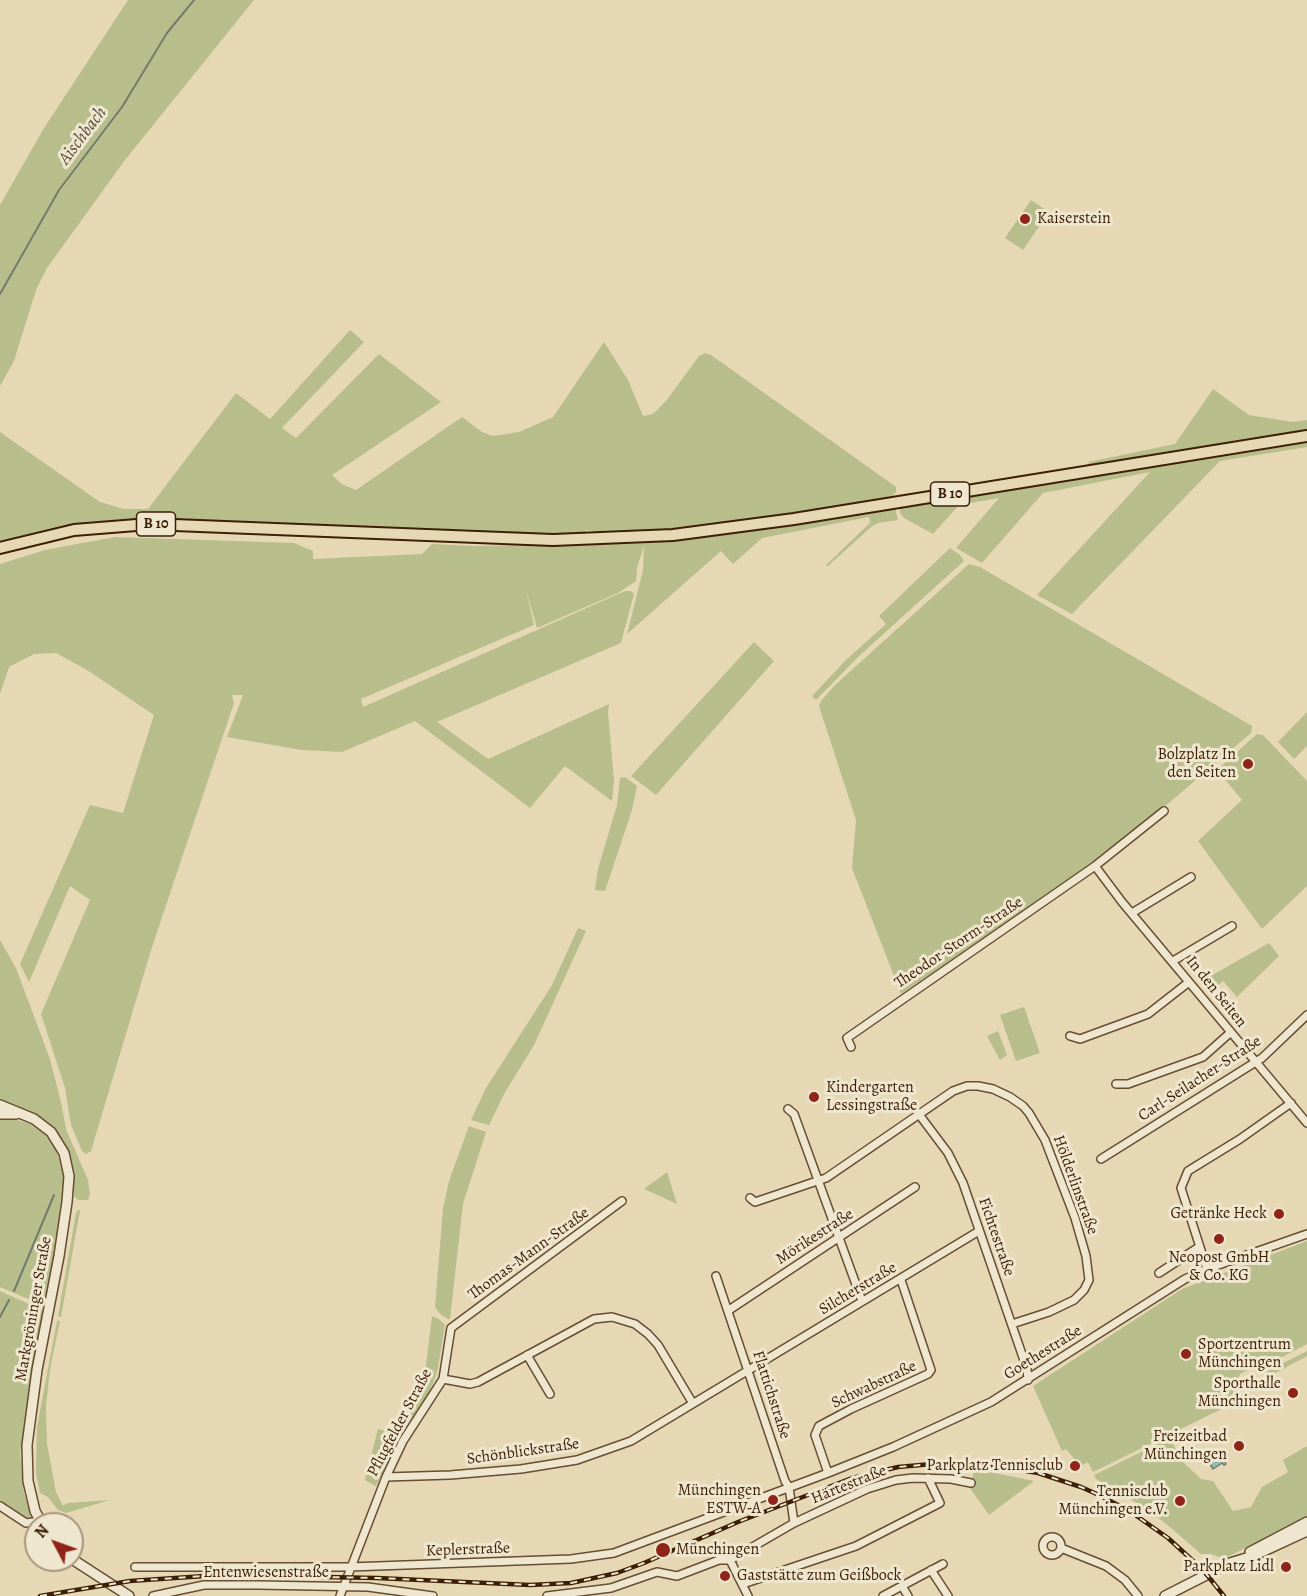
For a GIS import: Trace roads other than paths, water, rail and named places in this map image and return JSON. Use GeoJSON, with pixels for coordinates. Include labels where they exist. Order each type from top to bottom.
{"type":"FeatureCollection","features":[{"type":"Feature","properties":{"kind":"main road","name":"B 10"},"geometry":{"type":"LineString","coordinates":[[0,548],[74,530],[149,524],[553,540],[673,534],[794,519],[1307,436]]}},
{"type":"Feature","properties":{"kind":"street"},"geometry":{"type":"LineString","coordinates":[[1095,866],[1164,811]]}},
{"type":"Feature","properties":{"kind":"street","name":"In den Seiten"},"geometry":{"type":"LineString","coordinates":[[1095,866],[1307,1123]]}},
{"type":"Feature","properties":{"kind":"street","name":"Theodor-Storm-Straße"},"geometry":{"type":"LineString","coordinates":[[851,1047],[847,1038],[1095,866]]}},
{"type":"Feature","properties":{"kind":"street"},"geometry":{"type":"LineString","coordinates":[[1132,913],[1191,877]]}},
{"type":"Feature","properties":{"kind":"street","name":"In den Seiten"},"geometry":{"type":"LineString","coordinates":[[1173,961],[1232,926]]}},
{"type":"Feature","properties":{"kind":"street"},"geometry":{"type":"LineString","coordinates":[[1070,1036],[1080,1039],[1148,1014],[1189,982]]}},
{"type":"Feature","properties":{"kind":"street","name":"Carl-Seilacher-Straße"},"geometry":{"type":"LineString","coordinates":[[1101,1159],[1256,1062],[1307,1015]]}},
{"type":"Feature","properties":{"kind":"street"},"geometry":{"type":"LineString","coordinates":[[1116,1084],[1128,1084],[1203,1057],[1231,1032]]}},
{"type":"Feature","properties":{"kind":"street","name":"Hölderlinstraße"},"geometry":{"type":"LineString","coordinates":[[750,1198],[755,1202],[819,1181],[952,1091],[967,1086],[993,1089],[1023,1106],[1045,1140],[1075,1218],[1086,1256],[1089,1280],[1084,1290],[1074,1300],[1049,1312],[1012,1324]]}},
{"type":"Feature","properties":{"kind":"street"},"geometry":{"type":"LineString","coordinates":[[1207,1269],[1181,1188],[1188,1172],[1291,1103]]}},
{"type":"Feature","properties":{"kind":"street","name":"Markgröninger Straße"},"geometry":{"type":"LineString","coordinates":[[0,1105],[25,1114],[42,1124],[54,1136],[64,1153],[69,1176],[68,1202],[28,1426],[26,1463],[28,1481],[38,1512]]}},
{"type":"Feature","properties":{"kind":"street"},"geometry":{"type":"LineString","coordinates":[[788,1109],[794,1114],[862,1301]]}},
{"type":"Feature","properties":{"kind":"street","name":"Fichtestraße"},"geometry":{"type":"LineString","coordinates":[[918,1113],[948,1153],[963,1183],[1027,1369],[1028,1380]]}},
{"type":"Feature","properties":{"kind":"street"},"geometry":{"type":"LineString","coordinates":[[2,1115],[25,1114]]}},
{"type":"Feature","properties":{"kind":"street","name":"Mörikestraße"},"geometry":{"type":"LineString","coordinates":[[729,1310],[915,1187]]}},
{"type":"Feature","properties":{"kind":"street","name":"Thomas-Mann-Straße"},"geometry":{"type":"LineString","coordinates":[[451,1328],[622,1202]]}},
{"type":"Feature","properties":{"kind":"street","name":"Silcherstraße"},"geometry":{"type":"LineString","coordinates":[[748,1368],[901,1280],[979,1231]]}},
{"type":"Feature","properties":{"kind":"street","name":"Goethestraße"},"geometry":{"type":"LineString","coordinates":[[789,1487],[893,1447],[981,1406],[1028,1380],[1185,1279],[1307,1234]]}},
{"type":"Feature","properties":{"kind":"street"},"geometry":{"type":"LineString","coordinates":[[1159,1273],[1199,1247]]}},
{"type":"Feature","properties":{"kind":"street","name":"Flattichstraße"},"geometry":{"type":"LineString","coordinates":[[716,1276],[785,1481],[789,1487],[794,1523]]}},
{"type":"Feature","properties":{"kind":"street","name":"Schwabstraße"},"geometry":{"type":"LineString","coordinates":[[828,1473],[815,1435],[819,1426],[928,1374],[931,1370],[901,1280]]}},
{"type":"Feature","properties":{"kind":"street"},"geometry":{"type":"LineString","coordinates":[[443,1380],[475,1383],[594,1319],[604,1317],[620,1319],[641,1328],[658,1345],[692,1402]]}},
{"type":"Feature","properties":{"kind":"street","name":"Pflugfelder Straße"},"geometry":{"type":"LineString","coordinates":[[340,1596],[386,1477],[403,1441],[443,1380],[451,1328]]}},
{"type":"Feature","properties":{"kind":"street"},"geometry":{"type":"LineString","coordinates":[[526,1355],[550,1394]]}},
{"type":"Feature","properties":{"kind":"street","name":"Schönblickstraße"},"geometry":{"type":"LineString","coordinates":[[386,1477],[509,1470],[577,1460],[631,1441],[748,1368]]}},
{"type":"Feature","properties":{"kind":"street","name":"Härtestraße"},"geometry":{"type":"LineString","coordinates":[[547,1596],[611,1588],[657,1572],[677,1576],[719,1560],[730,1560],[794,1523],[882,1485],[905,1478],[971,1483]]}},
{"type":"Feature","properties":{"kind":"street"},"geometry":{"type":"LineString","coordinates":[[743,1584],[856,1546],[940,1503],[928,1478]]}},
{"type":"Feature","properties":{"kind":"street","name":"Keplerstraße"},"geometry":{"type":"LineString","coordinates":[[135,1567],[350,1567],[560,1560],[614,1553],[789,1487]]}},
{"type":"Feature","properties":{"kind":"street"},"geometry":{"type":"LineString","coordinates":[[0,1506],[24,1522]]}},
{"type":"Feature","properties":{"kind":"street"},"geometry":{"type":"LineString","coordinates":[[1165,1596],[1244,1557],[1252,1550],[1307,1522]]}},
{"type":"Feature","properties":{"kind":"street"},"geometry":{"type":"LineString","coordinates":[[1244,1557],[1253,1556],[1307,1531]]}},
{"type":"Feature","properties":{"kind":"street"},"geometry":{"type":"LineString","coordinates":[[1061,1548],[1106,1566],[1125,1581],[1138,1596]]}},
{"type":"Feature","properties":{"kind":"street"},"geometry":{"type":"LineString","coordinates":[[730,1560],[748,1596]]}},
{"type":"Feature","properties":{"kind":"street"},"geometry":{"type":"LineString","coordinates":[[883,1596],[943,1564]]}},
{"type":"Feature","properties":{"kind":"street"},"geometry":{"type":"LineString","coordinates":[[84,1567],[129,1596]]}},
{"type":"Feature","properties":{"kind":"street"},"geometry":{"type":"LineString","coordinates":[[931,1570],[948,1596]]}},
{"type":"Feature","properties":{"kind":"street","name":"Entenwiesenstraße"},"geometry":{"type":"LineString","coordinates":[[153,1596],[204,1585],[343,1586],[433,1596]]}},
{"type":"Feature","properties":{"kind":"street"},"geometry":{"type":"LineString","coordinates":[[902,1586],[908,1596]]}},
{"type":"Feature","properties":{"kind":"water"},"geometry":{"type":"Polygon","coordinates":[[[1226,1450],[1229,1459],[1225,1462],[1226,1464],[1222,1463],[1213,1469],[1207,1459],[1226,1450]]]}},
{"type":"Feature","properties":{"kind":"waterway","name":"Aischbach"},"geometry":{"type":"LineString","coordinates":[[0,294],[59,190],[122,107],[167,33],[194,0]]}},
{"type":"Feature","properties":{"kind":"waterway"},"geometry":{"type":"LineString","coordinates":[[14,1291],[54,1195]]}},
{"type":"Feature","properties":{"kind":"waterway"},"geometry":{"type":"LineString","coordinates":[[0,1317],[9,1300]]}},
{"type":"Feature","properties":{"kind":"railway"},"geometry":{"type":"LineString","coordinates":[[40,1596],[130,1581],[220,1575],[377,1578],[530,1585],[571,1583],[617,1573],[644,1563],[738,1522],[852,1478],[898,1467],[955,1462],[985,1464],[1038,1473],[1099,1495],[1131,1512],[1168,1538],[1203,1570],[1224,1596]]}},
{"type":"Feature","properties":{"kind":"place","name":"Kaiserstein"},"geometry":{"type":"Point","coordinates":[1025,219]}},
{"type":"Feature","properties":{"kind":"place","name":"Bolzplatz In den Seiten"},"geometry":{"type":"Point","coordinates":[1248,764]}},
{"type":"Feature","properties":{"kind":"place","name":"Kindergarten Lessingstraße"},"geometry":{"type":"Point","coordinates":[814,1097]}},
{"type":"Feature","properties":{"kind":"place","name":"Getränke Heck"},"geometry":{"type":"Point","coordinates":[1279,1214]}},
{"type":"Feature","properties":{"kind":"place","name":"Neopost GmbH & Co. KG"},"geometry":{"type":"Point","coordinates":[1219,1239]}},
{"type":"Feature","properties":{"kind":"place","name":"Sportzentrum Münchingen"},"geometry":{"type":"Point","coordinates":[1186,1354]}},
{"type":"Feature","properties":{"kind":"place","name":"Sporthalle Münchingen"},"geometry":{"type":"Point","coordinates":[1293,1393]}},
{"type":"Feature","properties":{"kind":"place","name":"Freizeitbad Münchingen"},"geometry":{"type":"Point","coordinates":[1239,1446]}},
{"type":"Feature","properties":{"kind":"place","name":"Parkplatz Tennisclub"},"geometry":{"type":"Point","coordinates":[1075,1466]}},
{"type":"Feature","properties":{"kind":"place","name":"Münchingen ESTW-A"},"geometry":{"type":"Point","coordinates":[773,1500]}},
{"type":"Feature","properties":{"kind":"place","name":"Tennisclub Münchingen e.V."},"geometry":{"type":"Point","coordinates":[1180,1501]}},
{"type":"Feature","properties":{"kind":"place","name":"Münchingen"},"geometry":{"type":"Point","coordinates":[663,1550]}},
{"type":"Feature","properties":{"kind":"place","name":"Parkplatz Lidl"},"geometry":{"type":"Point","coordinates":[1286,1567]}},
{"type":"Feature","properties":{"kind":"place","name":"Gaststätte zum Geißbock"},"geometry":{"type":"Point","coordinates":[725,1576]}}]}
